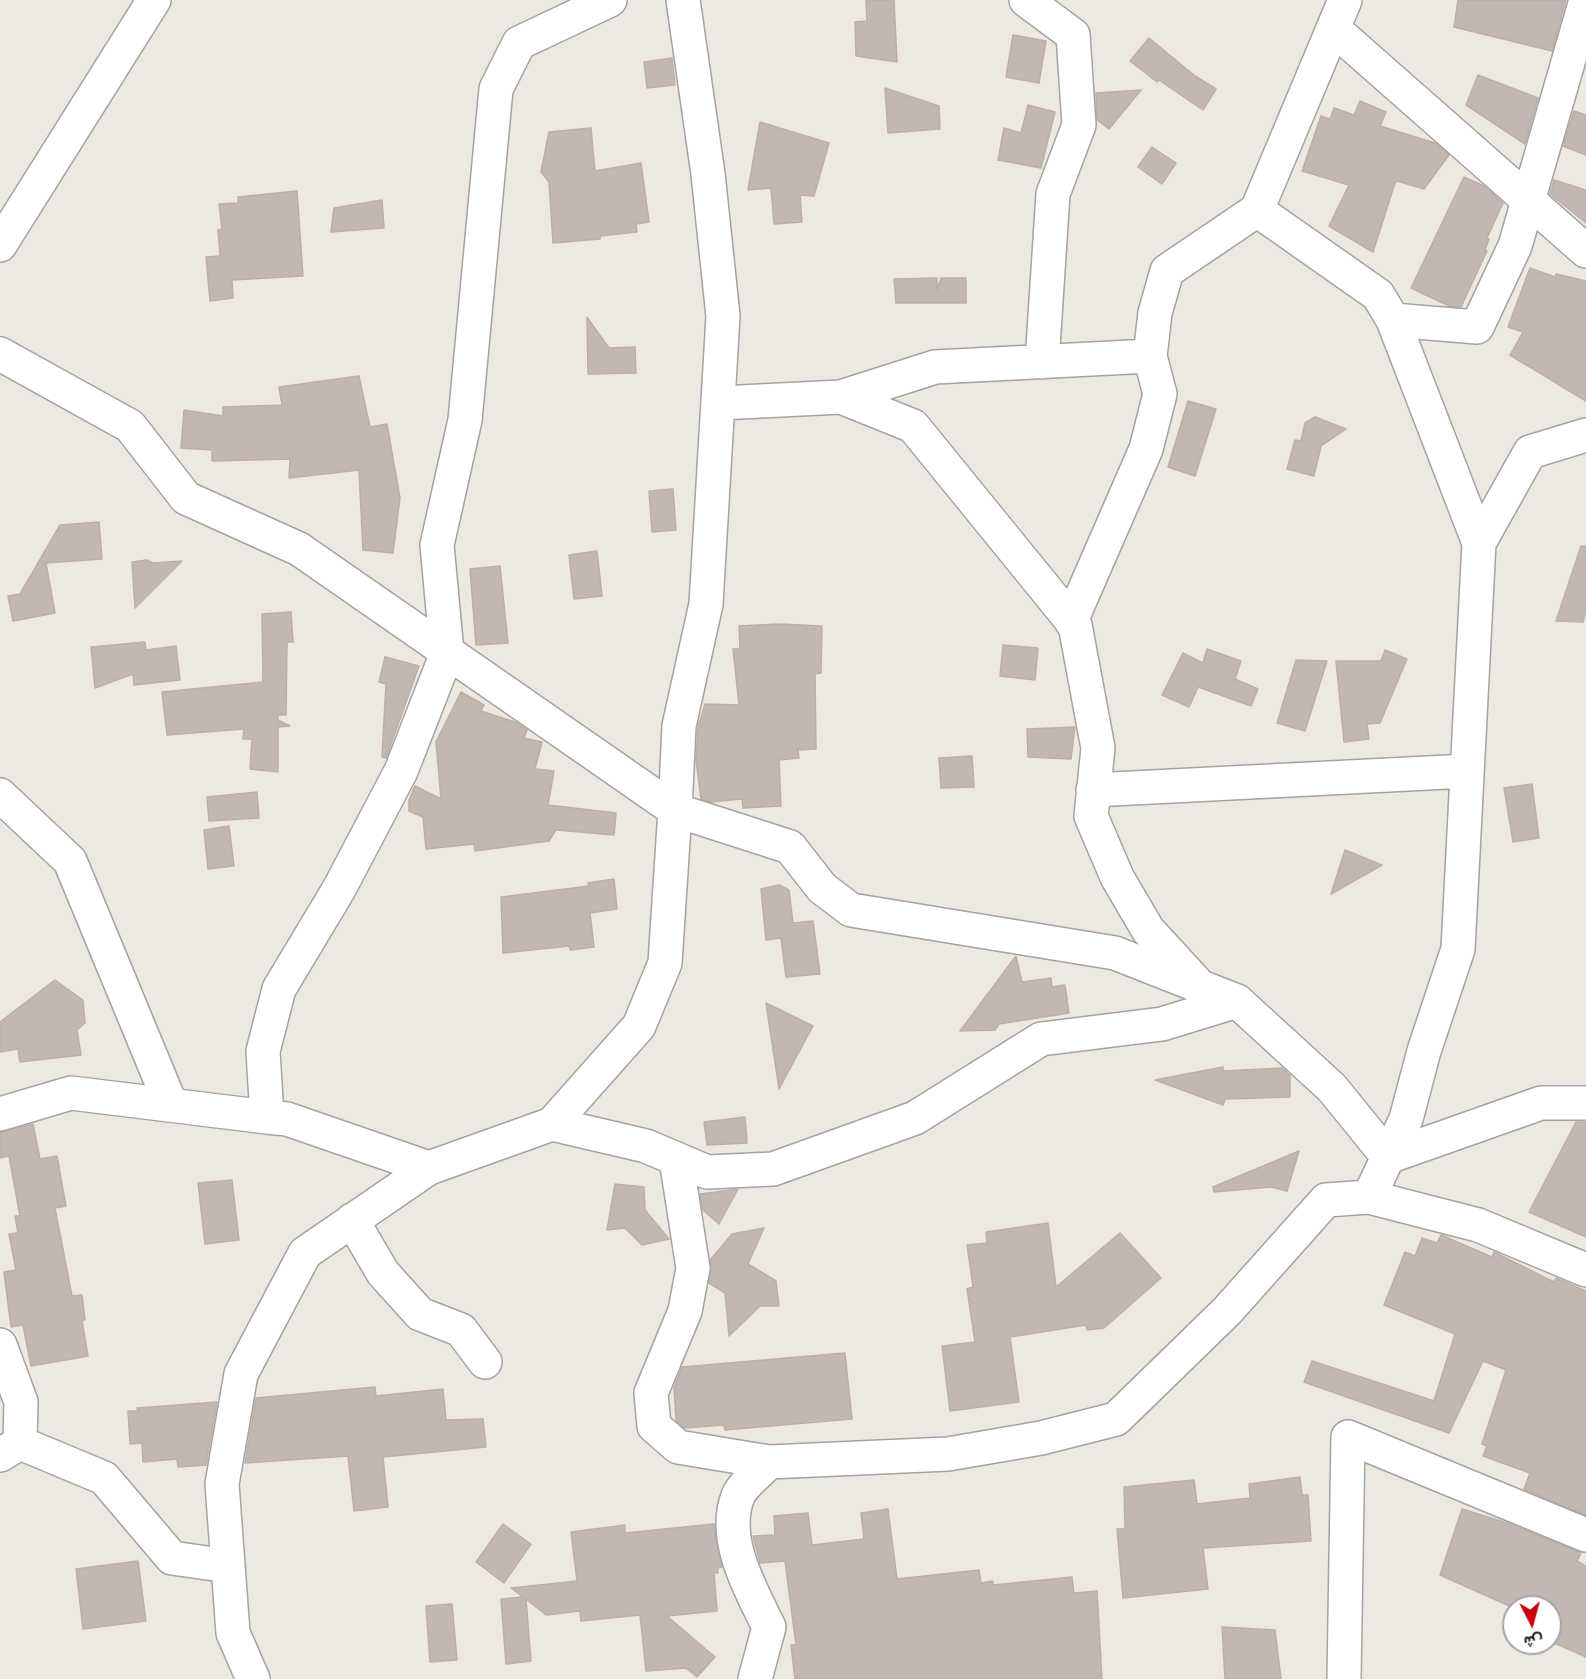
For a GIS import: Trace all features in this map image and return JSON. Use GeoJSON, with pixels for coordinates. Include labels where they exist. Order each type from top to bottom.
{"type":"FeatureCollection","features":[{"type":"Feature","properties":{"kind":"street"},"geometry":{"type":"LineString","coordinates":[[0,245],[154,0]]}},
{"type":"Feature","properties":{"kind":"street"},"geometry":{"type":"LineString","coordinates":[[267,1117],[263,1050],[279,989],[339,889],[401,771],[447,653],[437,545],[465,420],[496,88],[519,43],[610,0]]}},
{"type":"Feature","properties":{"kind":"street"},"geometry":{"type":"LineString","coordinates":[[253,1679],[233,1633],[222,1484],[241,1374],[305,1253],[429,1168],[552,1125],[639,1026],[665,963],[679,726],[706,604],[720,403],[723,316],[708,174],[683,0]]}},
{"type":"Feature","properties":{"kind":"street"},"geometry":{"type":"LineString","coordinates":[[1026,0],[1073,35],[1079,125],[1053,194],[1042,362]]}},
{"type":"Feature","properties":{"kind":"street"},"geometry":{"type":"LineString","coordinates":[[1393,320],[1477,327],[1515,246],[1530,201],[1586,0]]}},
{"type":"Feature","properties":{"kind":"street"},"geometry":{"type":"LineString","coordinates":[[1071,621],[1146,449],[1160,394],[1150,356],[1155,313],[1167,271],[1257,210],[1340,15],[1530,201],[1586,251]]}},
{"type":"Feature","properties":{"kind":"street"},"geometry":{"type":"LineString","coordinates":[[1257,210],[1378,295],[1393,320],[1479,543],[1458,949],[1406,1119],[1369,1197]]}},
{"type":"Feature","properties":{"kind":"street"},"geometry":{"type":"LineString","coordinates":[[0,354],[130,426],[186,498],[299,549],[675,810],[790,847],[822,888],[851,910],[1115,953],[1237,1001],[1332,1088],[1388,1157]]}},
{"type":"Feature","properties":{"kind":"street"},"geometry":{"type":"LineString","coordinates":[[720,403],[841,397],[935,367],[1150,356]]}},
{"type":"Feature","properties":{"kind":"street"},"geometry":{"type":"LineString","coordinates":[[841,397],[913,426],[1075,626],[1098,748],[1091,816],[1117,877],[1148,930],[1200,986]]}},
{"type":"Feature","properties":{"kind":"street"},"geometry":{"type":"LineString","coordinates":[[1479,543],[1530,452],[1586,435]]}},
{"type":"Feature","properties":{"kind":"street"},"geometry":{"type":"LineString","coordinates":[[1093,790],[1467,771]]}},
{"type":"Feature","properties":{"kind":"street"},"geometry":{"type":"LineString","coordinates":[[0,795],[70,861],[171,1105]]}},
{"type":"Feature","properties":{"kind":"street"},"geometry":{"type":"LineString","coordinates":[[552,1125],[645,1146],[707,1172],[773,1169],[915,1118],[1041,1039],[1161,1024],[1237,1001]]}},
{"type":"Feature","properties":{"kind":"street"},"geometry":{"type":"LineString","coordinates":[[0,1114],[71,1093],[287,1119],[429,1168]]}},
{"type":"Feature","properties":{"kind":"street"},"geometry":{"type":"LineString","coordinates":[[1388,1157],[1541,1103],[1586,1102]]}},
{"type":"Feature","properties":{"kind":"street"},"geometry":{"type":"LineString","coordinates":[[676,1159],[693,1268],[685,1311],[651,1394],[654,1426],[678,1447],[769,1462],[948,1454],[1041,1438],[1116,1419],[1227,1311],[1326,1200],[1369,1197],[1478,1225],[1586,1270]]}},
{"type":"Feature","properties":{"kind":"street"},"geometry":{"type":"LineString","coordinates":[[352,1220],[383,1273],[420,1314],[461,1330],[485,1362]]}},
{"type":"Feature","properties":{"kind":"street"},"geometry":{"type":"LineString","coordinates":[[0,1345],[21,1402],[10,1449],[104,1478],[172,1558],[228,1566]]}},
{"type":"Feature","properties":{"kind":"street"},"geometry":{"type":"LineString","coordinates":[[1344,1679],[1348,1437],[1586,1536]]}},
{"type":"Feature","properties":{"kind":"street"},"geometry":{"type":"LineString","coordinates":[[755,1679],[769,1627],[745,1579],[732,1528],[738,1495],[769,1462]]}},
{"type":"Feature","properties":{"kind":"building"},"geometry":{"type":"Polygon","coordinates":[[[866,0],[894,0],[897,62],[856,56],[855,22],[867,21],[866,0]]]}},
{"type":"Feature","properties":{"kind":"building"},"geometry":{"type":"Polygon","coordinates":[[[1458,0],[1566,0],[1552,51],[1454,27],[1458,0]]]}},
{"type":"Feature","properties":{"kind":"building"},"geometry":{"type":"Polygon","coordinates":[[[1013,35],[1046,41],[1039,83],[1006,77],[1013,35]]]}},
{"type":"Feature","properties":{"kind":"building"},"geometry":{"type":"Polygon","coordinates":[[[1149,38],[1195,76],[1216,89],[1203,110],[1159,80],[1157,82],[1130,61],[1149,38]]]}},
{"type":"Feature","properties":{"kind":"building"},"geometry":{"type":"Polygon","coordinates":[[[672,58],[675,85],[647,88],[644,62],[672,58]]]}},
{"type":"Feature","properties":{"kind":"building"},"geometry":{"type":"Polygon","coordinates":[[[1478,75],[1538,98],[1525,144],[1466,105],[1478,75]]]}},
{"type":"Feature","properties":{"kind":"building"},"geometry":{"type":"Polygon","coordinates":[[[885,88],[939,106],[940,129],[888,133],[885,88]]]}},
{"type":"Feature","properties":{"kind":"building"},"geometry":{"type":"Polygon","coordinates":[[[1141,90],[1109,129],[1097,120],[1096,93],[1141,90]]]}},
{"type":"Feature","properties":{"kind":"building"},"geometry":{"type":"Polygon","coordinates":[[[1360,101],[1386,112],[1380,126],[1435,143],[1449,155],[1424,189],[1397,181],[1395,183],[1373,252],[1329,226],[1349,185],[1302,171],[1321,116],[1330,119],[1334,108],[1354,115],[1360,101]]]}},
{"type":"Feature","properties":{"kind":"building"},"geometry":{"type":"Polygon","coordinates":[[[1028,105],[1055,112],[1041,168],[998,160],[1004,128],[1021,133],[1028,105]]]}},
{"type":"Feature","properties":{"kind":"building"},"geometry":{"type":"Polygon","coordinates":[[[1574,111],[1586,115],[1586,155],[1563,146],[1574,111]]]}},
{"type":"Feature","properties":{"kind":"building"},"geometry":{"type":"Polygon","coordinates":[[[760,122],[829,143],[814,196],[800,195],[802,222],[774,224],[771,188],[748,190],[760,122]]]}},
{"type":"Feature","properties":{"kind":"building"},"geometry":{"type":"Polygon","coordinates":[[[591,128],[595,171],[641,163],[649,222],[636,224],[637,232],[600,236],[600,239],[553,243],[549,182],[541,172],[549,132],[591,128]]]}},
{"type":"Feature","properties":{"kind":"building"},"geometry":{"type":"Polygon","coordinates":[[[1152,147],[1176,163],[1162,184],[1138,167],[1152,147]]]}},
{"type":"Feature","properties":{"kind":"building"},"geometry":{"type":"Polygon","coordinates":[[[1464,177],[1484,186],[1503,203],[1487,238],[1489,239],[1485,250],[1487,251],[1461,307],[1449,306],[1411,288],[1464,177]]]}},
{"type":"Feature","properties":{"kind":"building"},"geometry":{"type":"Polygon","coordinates":[[[1554,180],[1586,190],[1586,223],[1550,194],[1554,180]]]}},
{"type":"Feature","properties":{"kind":"building"},"geometry":{"type":"Polygon","coordinates":[[[297,191],[303,276],[232,280],[233,298],[210,301],[206,257],[220,256],[218,230],[222,229],[219,204],[238,203],[238,197],[297,191]]]}},
{"type":"Feature","properties":{"kind":"building"},"geometry":{"type":"Polygon","coordinates":[[[382,200],[384,228],[331,232],[334,208],[382,200]]]}},
{"type":"Feature","properties":{"kind":"building"},"geometry":{"type":"Polygon","coordinates":[[[1530,268],[1555,277],[1556,274],[1586,281],[1586,401],[1510,355],[1523,332],[1508,327],[1530,268]]]}},
{"type":"Feature","properties":{"kind":"building"},"geometry":{"type":"Polygon","coordinates":[[[937,278],[937,290],[941,278],[966,278],[966,303],[896,303],[894,279],[937,278]]]}},
{"type":"Feature","properties":{"kind":"building"},"geometry":{"type":"Polygon","coordinates":[[[587,317],[609,348],[635,347],[636,373],[588,374],[587,317]]]}},
{"type":"Feature","properties":{"kind":"building"},"geometry":{"type":"Polygon","coordinates":[[[359,376],[370,427],[387,424],[400,498],[393,553],[363,550],[359,470],[289,478],[290,459],[212,461],[212,450],[181,448],[184,410],[223,416],[223,407],[282,405],[279,387],[359,376]]]}},
{"type":"Feature","properties":{"kind":"building"},"geometry":{"type":"Polygon","coordinates":[[[1188,401],[1216,409],[1195,476],[1168,467],[1188,401]]]}},
{"type":"Feature","properties":{"kind":"building"},"geometry":{"type":"Polygon","coordinates":[[[1315,417],[1346,429],[1321,446],[1314,476],[1287,469],[1295,440],[1301,441],[1305,423],[1315,417]]]}},
{"type":"Feature","properties":{"kind":"building"},"geometry":{"type":"Polygon","coordinates":[[[673,489],[676,530],[652,532],[649,491],[673,489]]]}},
{"type":"Feature","properties":{"kind":"building"},"geometry":{"type":"Polygon","coordinates":[[[99,522],[102,559],[46,563],[55,613],[13,621],[8,596],[20,594],[60,525],[99,522]]]}},
{"type":"Feature","properties":{"kind":"building"},"geometry":{"type":"Polygon","coordinates":[[[1581,546],[1586,546],[1586,610],[1583,622],[1556,621],[1581,546]]]}},
{"type":"Feature","properties":{"kind":"building"},"geometry":{"type":"Polygon","coordinates":[[[597,551],[602,596],[574,599],[569,555],[597,551]]]}},
{"type":"Feature","properties":{"kind":"building"},"geometry":{"type":"Polygon","coordinates":[[[147,560],[153,563],[182,561],[135,608],[132,562],[147,560]]]}},
{"type":"Feature","properties":{"kind":"building"},"geometry":{"type":"Polygon","coordinates":[[[500,566],[508,643],[476,645],[470,569],[500,566]]]}},
{"type":"Feature","properties":{"kind":"building"},"geometry":{"type":"Polygon","coordinates":[[[291,612],[293,642],[287,642],[286,715],[278,715],[278,720],[290,726],[278,727],[278,772],[250,769],[252,739],[243,739],[244,729],[167,735],[162,692],[263,682],[262,614],[291,612]]]}},
{"type":"Feature","properties":{"kind":"building"},"geometry":{"type":"Polygon","coordinates":[[[779,624],[822,626],[821,673],[815,674],[816,749],[798,750],[799,758],[779,760],[781,806],[743,808],[742,799],[711,802],[701,799],[696,760],[698,728],[705,704],[739,705],[733,649],[740,649],[739,626],[779,624]]]}},
{"type":"Feature","properties":{"kind":"building"},"geometry":{"type":"Polygon","coordinates":[[[145,642],[146,650],[176,646],[180,680],[134,685],[133,674],[95,688],[91,647],[145,642]]]}},
{"type":"Feature","properties":{"kind":"building"},"geometry":{"type":"Polygon","coordinates":[[[1003,645],[1038,648],[1035,680],[1000,676],[1003,645]]]}},
{"type":"Feature","properties":{"kind":"building"},"geometry":{"type":"Polygon","coordinates":[[[1207,649],[1241,661],[1235,679],[1258,689],[1251,706],[1198,687],[1189,707],[1162,695],[1183,653],[1203,663],[1207,649]]]}},
{"type":"Feature","properties":{"kind":"building"},"geometry":{"type":"Polygon","coordinates":[[[1385,650],[1407,659],[1380,723],[1367,724],[1369,739],[1344,742],[1336,661],[1381,661],[1385,650]]]}},
{"type":"Feature","properties":{"kind":"building"},"geometry":{"type":"Polygon","coordinates":[[[385,657],[419,666],[386,758],[382,757],[386,684],[379,682],[385,657]]]}},
{"type":"Feature","properties":{"kind":"building"},"geometry":{"type":"Polygon","coordinates":[[[1296,660],[1327,661],[1305,731],[1277,723],[1296,660]]]}},
{"type":"Feature","properties":{"kind":"building"},"geometry":{"type":"Polygon","coordinates":[[[461,692],[484,705],[481,711],[515,722],[527,730],[524,738],[542,742],[535,769],[554,771],[548,805],[616,813],[614,835],[556,830],[549,841],[475,851],[474,844],[426,849],[423,817],[409,811],[409,800],[415,786],[441,799],[436,742],[461,692]]]}},
{"type":"Feature","properties":{"kind":"building"},"geometry":{"type":"Polygon","coordinates":[[[1075,727],[1071,759],[1028,757],[1027,729],[1075,727]]]}},
{"type":"Feature","properties":{"kind":"building"},"geometry":{"type":"Polygon","coordinates":[[[972,756],[974,787],[941,788],[939,758],[972,756]]]}},
{"type":"Feature","properties":{"kind":"building"},"geometry":{"type":"Polygon","coordinates":[[[1532,784],[1539,838],[1513,842],[1504,788],[1532,784]]]}},
{"type":"Feature","properties":{"kind":"building"},"geometry":{"type":"Polygon","coordinates":[[[257,792],[259,818],[209,821],[207,797],[257,792]]]}},
{"type":"Feature","properties":{"kind":"building"},"geometry":{"type":"Polygon","coordinates":[[[229,826],[234,866],[208,869],[204,830],[229,826]]]}},
{"type":"Feature","properties":{"kind":"building"},"geometry":{"type":"Polygon","coordinates":[[[1345,850],[1382,865],[1331,894],[1345,850]]]}},
{"type":"Feature","properties":{"kind":"building"},"geometry":{"type":"Polygon","coordinates":[[[614,879],[617,909],[590,913],[594,947],[570,950],[569,946],[503,953],[501,897],[589,886],[588,883],[614,879]]]}},
{"type":"Feature","properties":{"kind":"building"},"geometry":{"type":"Polygon","coordinates":[[[779,885],[789,890],[793,923],[813,921],[820,974],[786,977],[781,938],[766,940],[761,889],[779,885]]]}},
{"type":"Feature","properties":{"kind":"building"},"geometry":{"type":"Polygon","coordinates":[[[1016,956],[1022,982],[1051,978],[1052,987],[1065,985],[1069,1013],[999,1024],[995,1030],[960,1031],[1016,956]]]}},
{"type":"Feature","properties":{"kind":"building"},"geometry":{"type":"Polygon","coordinates":[[[55,980],[83,1000],[85,1023],[77,1030],[81,1055],[20,1062],[18,1049],[0,1052],[0,1022],[55,980]]]}},
{"type":"Feature","properties":{"kind":"building"},"geometry":{"type":"Polygon","coordinates":[[[766,1003],[813,1026],[779,1089],[766,1003]]]}},
{"type":"Feature","properties":{"kind":"building"},"geometry":{"type":"Polygon","coordinates":[[[1223,1067],[1223,1071],[1282,1068],[1290,1075],[1290,1097],[1225,1099],[1223,1105],[1155,1080],[1223,1067]]]}},
{"type":"Feature","properties":{"kind":"building"},"geometry":{"type":"Polygon","coordinates":[[[745,1117],[747,1143],[707,1145],[704,1122],[745,1117]]]}},
{"type":"Feature","properties":{"kind":"building"},"geometry":{"type":"Polygon","coordinates":[[[1576,1122],[1586,1122],[1586,1237],[1529,1212],[1576,1122]]]}},
{"type":"Feature","properties":{"kind":"building"},"geometry":{"type":"Polygon","coordinates":[[[33,1124],[40,1159],[57,1156],[66,1206],[55,1208],[72,1296],[82,1295],[85,1320],[82,1320],[88,1356],[31,1366],[23,1325],[11,1327],[4,1272],[16,1270],[9,1234],[18,1233],[15,1216],[20,1216],[9,1156],[0,1158],[0,1132],[33,1124]]]}},
{"type":"Feature","properties":{"kind":"building"},"geometry":{"type":"Polygon","coordinates":[[[1299,1151],[1287,1191],[1271,1187],[1214,1192],[1213,1187],[1299,1151]]]}},
{"type":"Feature","properties":{"kind":"building"},"geometry":{"type":"Polygon","coordinates":[[[232,1180],[239,1240],[205,1244],[198,1183],[232,1180]]]}},
{"type":"Feature","properties":{"kind":"building"},"geometry":{"type":"Polygon","coordinates":[[[615,1184],[644,1187],[645,1210],[669,1239],[642,1245],[625,1228],[607,1230],[615,1184]]]}},
{"type":"Feature","properties":{"kind":"building"},"geometry":{"type":"Polygon","coordinates":[[[738,1189],[719,1224],[703,1210],[700,1194],[738,1189]]]}},
{"type":"Feature","properties":{"kind":"building"},"geometry":{"type":"Polygon","coordinates":[[[1048,1223],[1056,1287],[1120,1233],[1161,1278],[1104,1328],[1087,1330],[1086,1325],[1010,1337],[1019,1402],[950,1411],[942,1346],[975,1342],[967,1289],[973,1287],[967,1245],[987,1243],[986,1232],[1048,1223]]]}},
{"type":"Feature","properties":{"kind":"building"},"geometry":{"type":"Polygon","coordinates":[[[764,1228],[748,1264],[776,1281],[779,1306],[760,1306],[729,1336],[725,1293],[709,1283],[711,1259],[732,1234],[764,1228]]]}},
{"type":"Feature","properties":{"kind":"building"},"geometry":{"type":"Polygon","coordinates":[[[1441,1235],[1492,1257],[1494,1252],[1554,1282],[1556,1278],[1586,1291],[1586,1515],[1524,1489],[1530,1473],[1483,1456],[1487,1446],[1482,1444],[1506,1370],[1483,1361],[1449,1433],[1304,1382],[1312,1361],[1434,1401],[1455,1334],[1384,1305],[1405,1252],[1415,1256],[1422,1238],[1437,1243],[1441,1235]]]}},
{"type":"Feature","properties":{"kind":"building"},"geometry":{"type":"Polygon","coordinates":[[[845,1353],[852,1419],[725,1430],[724,1425],[684,1428],[676,1420],[674,1388],[682,1367],[845,1353]]]}},
{"type":"Feature","properties":{"kind":"building"},"geometry":{"type":"Polygon","coordinates":[[[375,1387],[376,1396],[443,1389],[446,1420],[483,1419],[486,1447],[383,1457],[388,1507],[354,1511],[348,1456],[245,1463],[256,1398],[375,1387]]]}},
{"type":"Feature","properties":{"kind":"building"},"geometry":{"type":"Polygon","coordinates":[[[217,1402],[206,1465],[178,1467],[177,1459],[143,1462],[142,1443],[130,1444],[128,1411],[138,1411],[137,1408],[217,1402]]]}},
{"type":"Feature","properties":{"kind":"building"},"geometry":{"type":"Polygon","coordinates":[[[1300,1477],[1302,1495],[1308,1495],[1311,1541],[1203,1548],[1208,1589],[1123,1598],[1117,1529],[1125,1529],[1124,1487],[1194,1480],[1197,1504],[1250,1498],[1249,1484],[1300,1477]]]}},
{"type":"Feature","properties":{"kind":"building"},"geometry":{"type":"Polygon","coordinates":[[[888,1509],[897,1579],[979,1570],[981,1583],[993,1581],[993,1585],[1072,1577],[1074,1593],[1097,1591],[1102,1679],[795,1679],[791,1645],[796,1645],[785,1561],[760,1563],[753,1536],[775,1535],[774,1516],[808,1513],[812,1545],[864,1539],[861,1513],[888,1509]]]}},
{"type":"Feature","properties":{"kind":"building"},"geometry":{"type":"Polygon","coordinates":[[[1462,1509],[1507,1523],[1581,1553],[1577,1561],[1586,1566],[1586,1657],[1562,1646],[1562,1595],[1502,1595],[1502,1603],[1440,1575],[1462,1509]]]}},
{"type":"Feature","properties":{"kind":"building"},"geometry":{"type":"Polygon","coordinates":[[[503,1524],[531,1544],[504,1583],[476,1562],[503,1524]]]}},
{"type":"Feature","properties":{"kind":"building"},"geometry":{"type":"Polygon","coordinates":[[[714,1524],[722,1567],[718,1568],[718,1573],[714,1573],[717,1611],[667,1616],[715,1657],[697,1677],[686,1668],[646,1671],[640,1615],[581,1621],[580,1611],[546,1615],[526,1599],[531,1661],[506,1664],[501,1599],[523,1597],[511,1588],[577,1581],[571,1532],[625,1525],[625,1533],[714,1524]]]}},
{"type":"Feature","properties":{"kind":"building"},"geometry":{"type":"Polygon","coordinates":[[[138,1561],[146,1621],[83,1629],[76,1569],[138,1561]]]}},
{"type":"Feature","properties":{"kind":"building"},"geometry":{"type":"Polygon","coordinates":[[[452,1604],[457,1660],[430,1662],[426,1606],[452,1604]]]}},
{"type":"Feature","properties":{"kind":"building"},"geometry":{"type":"Polygon","coordinates":[[[1222,1627],[1275,1630],[1281,1679],[1225,1679],[1222,1627]]]}}]}
